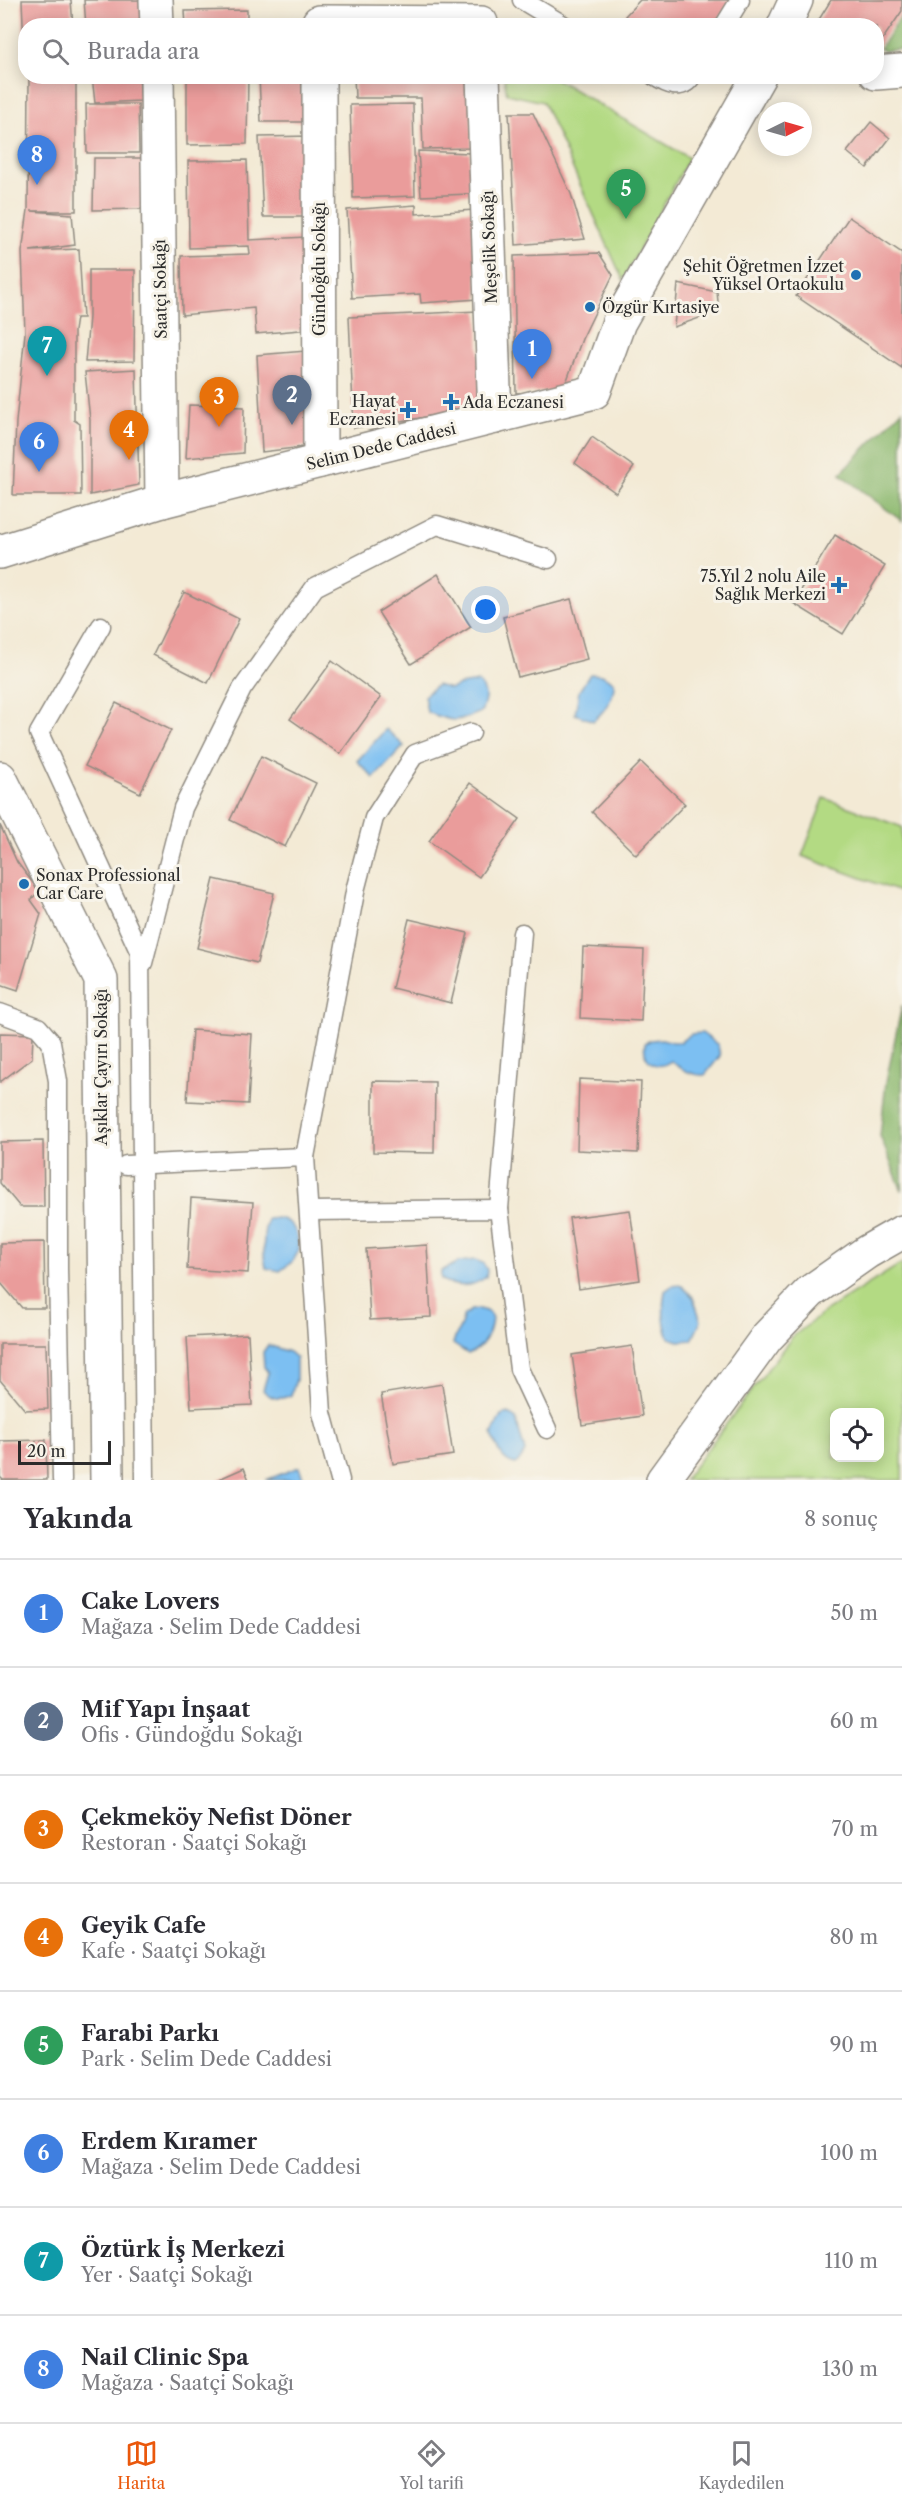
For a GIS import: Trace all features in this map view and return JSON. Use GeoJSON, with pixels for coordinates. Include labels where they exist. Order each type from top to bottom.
{"type":"FeatureCollection","features":[{"type":"Feature","properties":{"kind":"street"},"geometry":{"type":"LineString","coordinates":[[156,0],[157,18]]}},
{"type":"Feature","properties":{"kind":"street"},"geometry":{"type":"LineString","coordinates":[[788,18],[796,0]]}},
{"type":"Feature","properties":{"kind":"street"},"geometry":{"type":"LineString","coordinates":[[319,16],[365,18]]}},
{"type":"Feature","properties":{"kind":"street"},"geometry":{"type":"LineString","coordinates":[[884,72],[902,71]]}},
{"type":"Feature","properties":{"kind":"street","name":"Saatçi Sokağı"},"geometry":{"type":"LineString","coordinates":[[157,84],[162,501]]}},
{"type":"Feature","properties":{"kind":"street","name":"Gündoğdu Sokağı"},"geometry":{"type":"LineString","coordinates":[[319,84],[320,461]]}},
{"type":"Feature","properties":{"kind":"street","name":"Meşelik Sokağı"},"geometry":{"type":"LineString","coordinates":[[483,84],[495,417]]}},
{"type":"Feature","properties":{"kind":"street","name":"Selim Dede Caddesi"},"geometry":{"type":"LineString","coordinates":[[0,552],[162,501],[594,392],[619,322],[754,84]]}},
{"type":"Feature","properties":{"kind":"street","name":"Aşıklar Çayırı Sokağı"},"geometry":{"type":"LineString","coordinates":[[0,778],[101,981],[123,1165],[107,1480]]}},
{"type":"Feature","properties":{"kind":"street"},"geometry":{"type":"LineString","coordinates":[[663,1480],[767,1337],[810,1292],[867,1252],[902,1232]]}},
{"type":"Feature","properties":{"kind":"lane"},"geometry":{"type":"LineString","coordinates":[[522,0],[552,18]]}},
{"type":"Feature","properties":{"kind":"lane"},"geometry":{"type":"LineString","coordinates":[[729,18],[740,0]]}},
{"type":"Feature","properties":{"kind":"lane"},"geometry":{"type":"LineString","coordinates":[[140,974],[183,808],[242,689],[315,587],[437,525],[548,559]]}},
{"type":"Feature","properties":{"kind":"lane"},"geometry":{"type":"LineString","coordinates":[[101,626],[39,733],[140,953],[123,1165],[145,1480]]}},
{"type":"Feature","properties":{"kind":"lane"},"geometry":{"type":"LineString","coordinates":[[340,1480],[322,1413],[305,1157],[356,887],[374,818],[415,754],[471,733]]}},
{"type":"Feature","properties":{"kind":"lane"},"geometry":{"type":"LineString","coordinates":[[522,933],[499,1209],[519,1369],[547,1430]]}},
{"type":"Feature","properties":{"kind":"lane"},"geometry":{"type":"LineString","coordinates":[[0,1013],[38,1027],[51,1042],[58,1081],[58,1268],[62,1480]]}},
{"type":"Feature","properties":{"kind":"lane"},"geometry":{"type":"LineString","coordinates":[[123,1165],[305,1157]]}},
{"type":"Feature","properties":{"kind":"lane"},"geometry":{"type":"LineString","coordinates":[[309,1211],[499,1209]]}},
{"type":"Feature","properties":{"kind":"green space"},"geometry":{"type":"Polygon","coordinates":[[[902,15],[902,49],[884,51],[884,42],[902,15]]]}},
{"type":"Feature","properties":{"kind":"green space"},"geometry":{"type":"Polygon","coordinates":[[[505,84],[564,84],[689,158],[623,280],[543,102],[507,94],[505,84]]]}},
{"type":"Feature","properties":{"kind":"green space"},"geometry":{"type":"Polygon","coordinates":[[[902,410],[902,521],[840,474],[902,410]]]}},
{"type":"Feature","properties":{"kind":"green space"},"geometry":{"type":"Polygon","coordinates":[[[824,798],[902,827],[902,893],[802,856],[824,798]]]}},
{"type":"Feature","properties":{"kind":"green space"},"geometry":{"type":"Polygon","coordinates":[[[902,1005],[902,1191],[880,1136],[886,1082],[902,1005]]]}},
{"type":"Feature","properties":{"kind":"green space"},"geometry":{"type":"Polygon","coordinates":[[[902,1263],[902,1480],[684,1480],[792,1337],[827,1310],[902,1263]]]}},
{"type":"Feature","properties":{"kind":"water"},"geometry":{"type":"Polygon","coordinates":[[[590,674],[602,675],[614,682],[613,693],[608,704],[593,721],[575,714],[579,691],[590,674]]]}},
{"type":"Feature","properties":{"kind":"water"},"geometry":{"type":"Polygon","coordinates":[[[478,682],[485,696],[481,712],[454,720],[427,712],[424,696],[437,685],[451,689],[459,685],[478,682]]]}},
{"type":"Feature","properties":{"kind":"water"},"geometry":{"type":"Polygon","coordinates":[[[386,729],[404,746],[374,778],[357,761],[386,729]]]}},
{"type":"Feature","properties":{"kind":"water"},"geometry":{"type":"Polygon","coordinates":[[[702,1033],[718,1045],[720,1056],[705,1075],[687,1071],[671,1061],[655,1065],[646,1055],[645,1043],[651,1040],[680,1042],[691,1034],[702,1033]]]}},
{"type":"Feature","properties":{"kind":"water"},"geometry":{"type":"Polygon","coordinates":[[[278,1218],[292,1226],[298,1239],[299,1250],[293,1261],[280,1271],[266,1268],[264,1250],[267,1219],[278,1218]]]}},
{"type":"Feature","properties":{"kind":"water"},"geometry":{"type":"Polygon","coordinates":[[[475,1260],[483,1263],[487,1270],[486,1277],[481,1281],[464,1286],[441,1279],[441,1271],[459,1262],[475,1260]]]}},
{"type":"Feature","properties":{"kind":"water"},"geometry":{"type":"Polygon","coordinates":[[[681,1285],[693,1297],[701,1321],[692,1340],[679,1341],[669,1338],[665,1327],[663,1309],[665,1291],[672,1286],[681,1285]]]}},
{"type":"Feature","properties":{"kind":"water"},"geometry":{"type":"Polygon","coordinates":[[[480,1309],[488,1312],[492,1317],[490,1329],[486,1340],[468,1354],[453,1344],[454,1340],[463,1316],[471,1310],[480,1309]]]}},
{"type":"Feature","properties":{"kind":"water"},"geometry":{"type":"Polygon","coordinates":[[[268,1345],[289,1352],[296,1358],[296,1380],[291,1395],[283,1398],[270,1396],[263,1390],[268,1373],[264,1367],[263,1352],[268,1345]]]}},
{"type":"Feature","properties":{"kind":"water"},"geometry":{"type":"Polygon","coordinates":[[[508,1413],[516,1419],[525,1452],[515,1464],[506,1460],[497,1448],[492,1434],[501,1415],[508,1413]]]}},
{"type":"Feature","properties":{"kind":"water"},"geometry":{"type":"Polygon","coordinates":[[[299,1467],[304,1480],[266,1480],[299,1467]]]}},
{"type":"Feature","properties":{"kind":"building"},"geometry":{"type":"Polygon","coordinates":[[[22,0],[71,0],[72,18],[23,18],[22,0]]]}},
{"type":"Feature","properties":{"kind":"building"},"geometry":{"type":"Polygon","coordinates":[[[84,0],[149,0],[144,18],[85,18],[84,0]]]}},
{"type":"Feature","properties":{"kind":"building"},"geometry":{"type":"Polygon","coordinates":[[[640,0],[731,0],[720,18],[627,18],[625,16],[640,0]]]}},
{"type":"Feature","properties":{"kind":"building"},"geometry":{"type":"Polygon","coordinates":[[[831,0],[902,0],[902,11],[884,37],[884,18],[820,18],[831,0]]]}},
{"type":"Feature","properties":{"kind":"building"},"geometry":{"type":"Polygon","coordinates":[[[247,10],[247,18],[185,18],[185,11],[247,10]]]}},
{"type":"Feature","properties":{"kind":"building"},"geometry":{"type":"Polygon","coordinates":[[[29,84],[76,84],[76,211],[31,211],[72,214],[75,245],[30,251],[79,249],[83,318],[76,318],[74,331],[74,420],[80,424],[81,495],[13,495],[16,422],[25,333],[22,252],[28,210],[29,84]]]}},
{"type":"Feature","properties":{"kind":"building"},"geometry":{"type":"Polygon","coordinates":[[[93,84],[140,84],[141,101],[95,103],[93,84]]]}},
{"type":"Feature","properties":{"kind":"building"},"geometry":{"type":"Polygon","coordinates":[[[187,84],[248,84],[247,144],[187,145],[187,84]]]}},
{"type":"Feature","properties":{"kind":"building"},"geometry":{"type":"Polygon","coordinates":[[[259,84],[308,84],[308,122],[261,122],[259,84]]]}},
{"type":"Feature","properties":{"kind":"building"},"geometry":{"type":"Polygon","coordinates":[[[354,84],[471,84],[472,148],[423,149],[421,98],[355,98],[354,84]]]}},
{"type":"Feature","properties":{"kind":"building"},"geometry":{"type":"Polygon","coordinates":[[[86,104],[138,104],[139,153],[87,153],[86,104]]]}},
{"type":"Feature","properties":{"kind":"building"},"geometry":{"type":"Polygon","coordinates":[[[413,104],[415,196],[353,198],[350,105],[413,104]]]}},
{"type":"Feature","properties":{"kind":"building"},"geometry":{"type":"Polygon","coordinates":[[[509,113],[533,113],[571,194],[585,239],[516,245],[509,113]]]}},
{"type":"Feature","properties":{"kind":"building"},"geometry":{"type":"Polygon","coordinates":[[[871,122],[890,138],[867,168],[847,152],[871,122]]]}},
{"type":"Feature","properties":{"kind":"building"},"geometry":{"type":"Polygon","coordinates":[[[311,136],[312,217],[263,217],[259,137],[311,136]]]}},
{"type":"Feature","properties":{"kind":"building"},"geometry":{"type":"Polygon","coordinates":[[[418,151],[470,153],[470,194],[421,196],[418,151]]]}},
{"type":"Feature","properties":{"kind":"building"},"geometry":{"type":"Polygon","coordinates":[[[94,158],[144,158],[142,209],[93,210],[94,158]]]}},
{"type":"Feature","properties":{"kind":"building"},"geometry":{"type":"Polygon","coordinates":[[[247,160],[249,240],[306,237],[311,329],[256,334],[254,308],[182,315],[181,256],[250,254],[249,246],[189,248],[188,161],[247,160]]]}},
{"type":"Feature","properties":{"kind":"building"},"geometry":{"type":"Polygon","coordinates":[[[416,205],[416,214],[474,210],[478,299],[421,303],[420,294],[352,298],[347,210],[416,205]]]}},
{"type":"Feature","properties":{"kind":"building","name":"Şehit Öğretmen İzzet Yüksel Ortaokulu"},"geometry":{"type":"Polygon","coordinates":[[[849,217],[902,253],[902,368],[796,296],[849,217]]]}},
{"type":"Feature","properties":{"kind":"building"},"geometry":{"type":"Polygon","coordinates":[[[599,253],[613,275],[582,339],[563,391],[516,393],[514,256],[599,253]]]}},
{"type":"Feature","properties":{"kind":"building"},"geometry":{"type":"Polygon","coordinates":[[[89,270],[135,270],[134,361],[85,362],[89,317],[89,270]]]}},
{"type":"Feature","properties":{"kind":"building"},"geometry":{"type":"Polygon","coordinates":[[[678,284],[717,292],[719,311],[674,327],[678,284]]]}},
{"type":"Feature","properties":{"kind":"building"},"geometry":{"type":"Polygon","coordinates":[[[478,311],[480,409],[354,428],[349,317],[478,311]]]}},
{"type":"Feature","properties":{"kind":"building"},"geometry":{"type":"Polygon","coordinates":[[[306,351],[311,446],[262,452],[257,355],[306,351]]]}},
{"type":"Feature","properties":{"kind":"building"},"geometry":{"type":"Polygon","coordinates":[[[136,369],[139,485],[90,495],[90,420],[85,372],[136,369]]]}},
{"type":"Feature","properties":{"kind":"building"},"geometry":{"type":"Polygon","coordinates":[[[189,405],[244,407],[243,453],[186,458],[189,405]]]}},
{"type":"Feature","properties":{"kind":"building"},"geometry":{"type":"Polygon","coordinates":[[[592,437],[634,467],[616,493],[575,463],[592,437]]]}},
{"type":"Feature","properties":{"kind":"building","name":"75.Yıl 2 nolu Aile Sağlık Merkezi"},"geometry":{"type":"Polygon","coordinates":[[[835,535],[885,566],[843,634],[793,603],[835,535]]]}},
{"type":"Feature","properties":{"kind":"building"},"geometry":{"type":"Polygon","coordinates":[[[438,574],[471,627],[411,664],[378,612],[438,574]]]}},
{"type":"Feature","properties":{"kind":"building"},"geometry":{"type":"Polygon","coordinates":[[[184,592],[239,619],[208,683],[153,655],[184,592]]]}},
{"type":"Feature","properties":{"kind":"building"},"geometry":{"type":"Polygon","coordinates":[[[571,599],[587,659],[518,677],[503,617],[571,599]]]}},
{"type":"Feature","properties":{"kind":"building"},"geometry":{"type":"Polygon","coordinates":[[[332,661],[381,697],[340,754],[290,719],[332,661]]]}},
{"type":"Feature","properties":{"kind":"building"},"geometry":{"type":"Polygon","coordinates":[[[116,703],[171,730],[140,793],[85,766],[116,703]]]}},
{"type":"Feature","properties":{"kind":"building"},"geometry":{"type":"Polygon","coordinates":[[[261,756],[316,783],[285,847],[230,820],[261,756]]]}},
{"type":"Feature","properties":{"kind":"building"},"geometry":{"type":"Polygon","coordinates":[[[641,762],[685,804],[636,855],[592,812],[641,762]]]}},
{"type":"Feature","properties":{"kind":"building"},"geometry":{"type":"Polygon","coordinates":[[[470,783],[520,819],[479,877],[429,841],[470,783]]]}},
{"type":"Feature","properties":{"kind":"building"},"geometry":{"type":"Polygon","coordinates":[[[0,825],[17,862],[39,891],[31,900],[41,914],[18,990],[0,984],[0,825]]]}},
{"type":"Feature","properties":{"kind":"building"},"geometry":{"type":"Polygon","coordinates":[[[214,879],[274,893],[257,963],[197,948],[214,879]]]}},
{"type":"Feature","properties":{"kind":"building"},"geometry":{"type":"Polygon","coordinates":[[[409,919],[468,933],[451,1003],[392,988],[409,919]]]}},
{"type":"Feature","properties":{"kind":"building"},"geometry":{"type":"Polygon","coordinates":[[[583,947],[644,950],[641,1021],[580,1018],[583,947]]]}},
{"type":"Feature","properties":{"kind":"building"},"geometry":{"type":"Polygon","coordinates":[[[192,1030],[252,1034],[248,1104],[187,1101],[192,1030]]]}},
{"type":"Feature","properties":{"kind":"building"},"geometry":{"type":"Polygon","coordinates":[[[0,1033],[33,1034],[32,1058],[0,1082],[0,1033]]]}},
{"type":"Feature","properties":{"kind":"building"},"geometry":{"type":"Polygon","coordinates":[[[579,1079],[641,1082],[638,1153],[577,1150],[579,1079]]]}},
{"type":"Feature","properties":{"kind":"building"},"geometry":{"type":"Polygon","coordinates":[[[373,1081],[435,1082],[434,1153],[373,1152],[373,1081]]]}},
{"type":"Feature","properties":{"kind":"building"},"geometry":{"type":"Polygon","coordinates":[[[43,1141],[44,1207],[20,1207],[0,1183],[0,1142],[43,1141]]]}},
{"type":"Feature","properties":{"kind":"building"},"geometry":{"type":"Polygon","coordinates":[[[191,1198],[253,1202],[248,1273],[187,1269],[191,1198]]]}},
{"type":"Feature","properties":{"kind":"building"},"geometry":{"type":"Polygon","coordinates":[[[630,1210],[640,1280],[579,1289],[569,1218],[630,1210]]]}},
{"type":"Feature","properties":{"kind":"building"},"geometry":{"type":"Polygon","coordinates":[[[44,1242],[45,1308],[22,1308],[0,1282],[0,1243],[44,1242]]]}},
{"type":"Feature","properties":{"kind":"building"},"geometry":{"type":"Polygon","coordinates":[[[427,1245],[431,1317],[370,1320],[366,1249],[427,1245]]]}},
{"type":"Feature","properties":{"kind":"building"},"geometry":{"type":"Polygon","coordinates":[[[248,1334],[252,1405],[191,1408],[187,1337],[248,1334]]]}},
{"type":"Feature","properties":{"kind":"building"},"geometry":{"type":"Polygon","coordinates":[[[0,1344],[46,1344],[48,1409],[25,1410],[0,1380],[0,1344]]]}},
{"type":"Feature","properties":{"kind":"building"},"geometry":{"type":"Polygon","coordinates":[[[632,1346],[642,1416],[582,1425],[572,1355],[632,1346]]]}},
{"type":"Feature","properties":{"kind":"building"},"geometry":{"type":"Polygon","coordinates":[[[442,1384],[453,1455],[393,1464],[381,1394],[442,1384]]]}},
{"type":"Feature","properties":{"kind":"building"},"geometry":{"type":"Polygon","coordinates":[[[46,1440],[47,1480],[3,1480],[0,1477],[0,1441],[46,1440]]]}},
{"type":"Feature","properties":{"kind":"building"},"geometry":{"type":"Polygon","coordinates":[[[244,1468],[249,1480],[217,1480],[244,1468]]]}},
{"type":"Feature","properties":{"kind":"place","name":"Nail Clinic Spa"},"geometry":{"type":"Point","coordinates":[37,185]}},
{"type":"Feature","properties":{"kind":"place","name":"Farabi Parkı"},"geometry":{"type":"Point","coordinates":[626,219]}},
{"type":"Feature","properties":{"kind":"place","name":"Şehit Öğretmen İzzet Yüksel Ortaokulu"},"geometry":{"type":"Point","coordinates":[856,275]}},
{"type":"Feature","properties":{"kind":"place","name":"Özgür Kırtasiye"},"geometry":{"type":"Point","coordinates":[590,307]}},
{"type":"Feature","properties":{"kind":"place","name":"Öztürk İş Merkezi"},"geometry":{"type":"Point","coordinates":[47,376]}},
{"type":"Feature","properties":{"kind":"place","name":"Cake Lovers"},"geometry":{"type":"Point","coordinates":[532,379]}},
{"type":"Feature","properties":{"kind":"place","name":"Ada Eczanesi"},"geometry":{"type":"Point","coordinates":[451,402]}},
{"type":"Feature","properties":{"kind":"place","name":"Hayat Eczanesi"},"geometry":{"type":"Point","coordinates":[408,410]}},
{"type":"Feature","properties":{"kind":"place","name":"Mif Yapı İnşaat"},"geometry":{"type":"Point","coordinates":[292,425]}},
{"type":"Feature","properties":{"kind":"place","name":"Çekmeköy Nefist Döner"},"geometry":{"type":"Point","coordinates":[219,427]}},
{"type":"Feature","properties":{"kind":"place","name":"Geyik Cafe"},"geometry":{"type":"Point","coordinates":[129,460]}},
{"type":"Feature","properties":{"kind":"place","name":"Erdem Kıramer"},"geometry":{"type":"Point","coordinates":[39,472]}},
{"type":"Feature","properties":{"kind":"place","name":"75.Yıl 2 nolu Aile Sağlık Merkezi"},"geometry":{"type":"Point","coordinates":[839,585]}},
{"type":"Feature","properties":{"kind":"place","name":"Sonax Professional Car Care"},"geometry":{"type":"Point","coordinates":[24,884]}}]}
